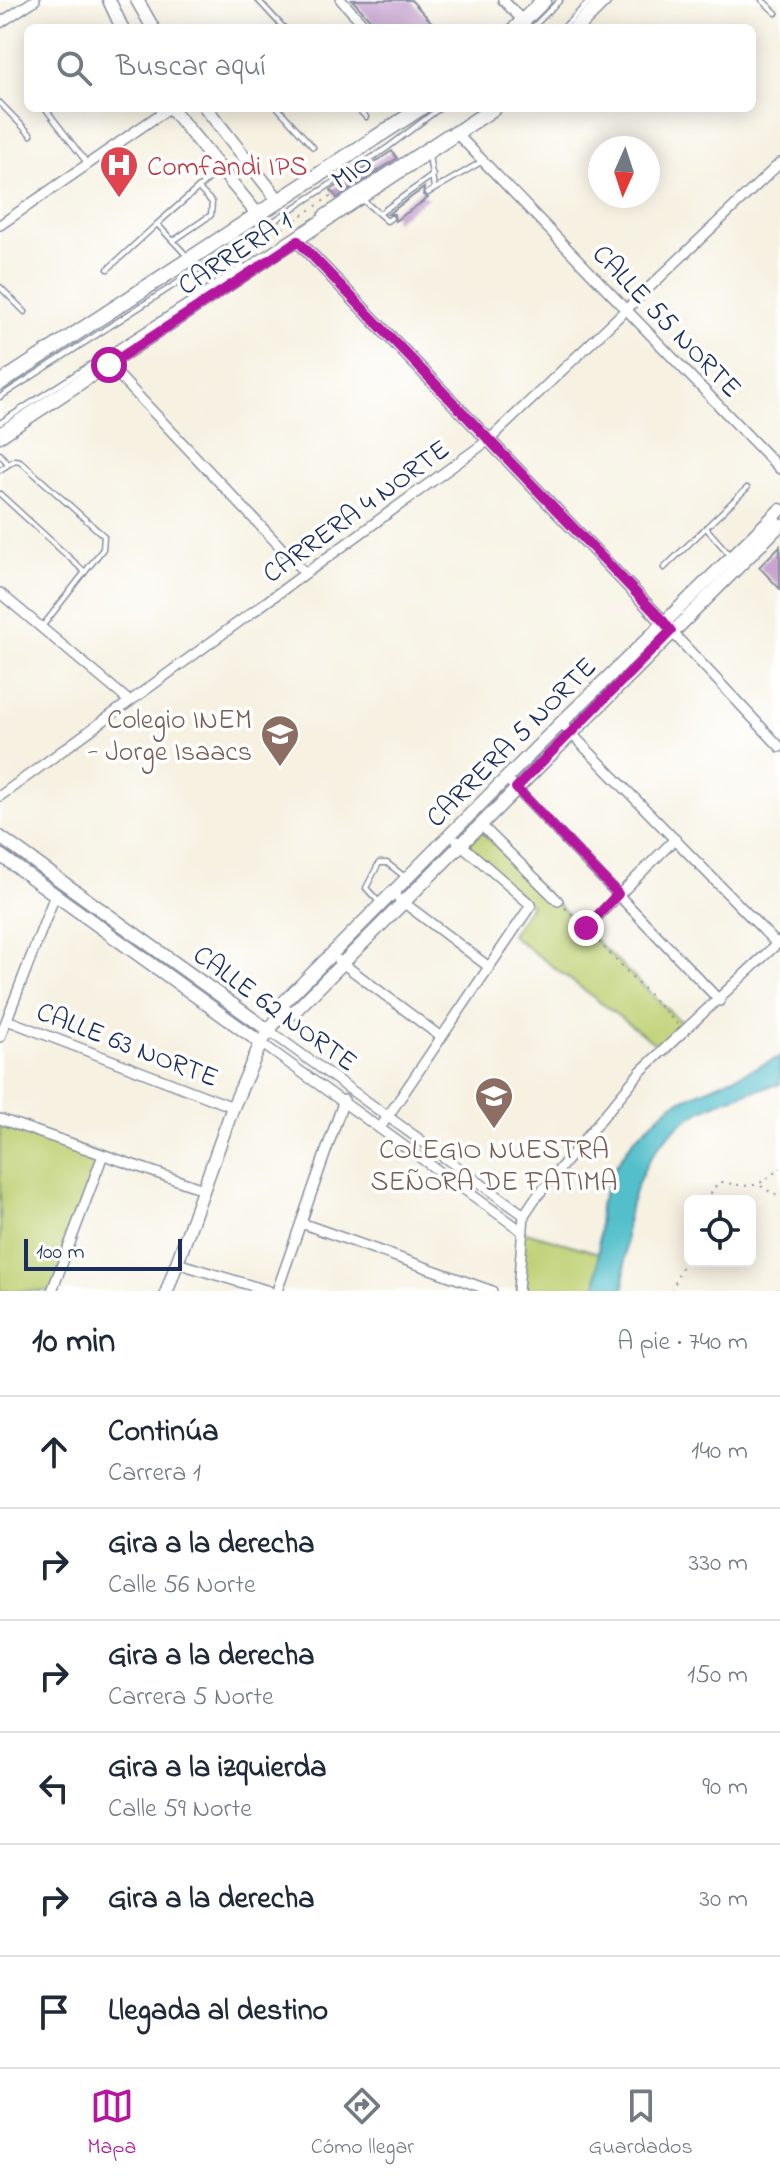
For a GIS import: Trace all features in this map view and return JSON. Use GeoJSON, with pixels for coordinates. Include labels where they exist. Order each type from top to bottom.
{"type":"FeatureCollection","features":[{"type":"Feature","properties":{"kind":"main road"},"geometry":{"type":"LineString","coordinates":[[526,24],[544,0]]}},
{"type":"Feature","properties":{"kind":"main road"},"geometry":{"type":"LineString","coordinates":[[580,24],[604,0]]}},
{"type":"Feature","properties":{"kind":"main road","name":"CARRERA 1"},"geometry":{"type":"LineString","coordinates":[[2,377],[415,112]]}},
{"type":"Feature","properties":{"kind":"main road","name":"CARRERA 1"},"geometry":{"type":"LineString","coordinates":[[0,435],[298,241],[488,112]]}},
{"type":"Feature","properties":{"kind":"street"},"geometry":{"type":"LineString","coordinates":[[0,23],[35,0]]}},
{"type":"Feature","properties":{"kind":"street"},"geometry":{"type":"LineString","coordinates":[[109,0],[120,24]]}},
{"type":"Feature","properties":{"kind":"street"},"geometry":{"type":"LineString","coordinates":[[341,0],[363,24]]}},
{"type":"Feature","properties":{"kind":"street"},"geometry":{"type":"LineString","coordinates":[[503,0],[522,24]]}},
{"type":"Feature","properties":{"kind":"street"},"geometry":{"type":"LineString","coordinates":[[141,2],[151,24]]}},
{"type":"Feature","properties":{"kind":"street"},"geometry":{"type":"LineString","coordinates":[[2,219],[164,112]]}},
{"type":"Feature","properties":{"kind":"street"},"geometry":{"type":"LineString","coordinates":[[173,112],[258,215]]}},
{"type":"Feature","properties":{"kind":"street"},"geometry":{"type":"LineString","coordinates":[[209,112],[279,201]]}},
{"type":"Feature","properties":{"kind":"street","name":"CALLE 55 NORTE"},"geometry":{"type":"LineString","coordinates":[[457,134],[780,469]]}},
{"type":"Feature","properties":{"kind":"street"},"geometry":{"type":"LineString","coordinates":[[224,172],[241,176],[247,162]]}},
{"type":"Feature","properties":{"kind":"street","name":"CARRERA 4 NORTE"},"geometry":{"type":"LineString","coordinates":[[0,796],[490,439],[628,311],[780,163]]}},
{"type":"Feature","properties":{"kind":"street"},"geometry":{"type":"LineString","coordinates":[[298,241],[490,439],[780,747]]}},
{"type":"Feature","properties":{"kind":"street"},"geometry":{"type":"LineString","coordinates":[[109,365],[305,573]]}},
{"type":"Feature","properties":{"kind":"street","name":"CARRERA 5 NORTE"},"geometry":{"type":"LineString","coordinates":[[282,1012],[293,1013],[343,963],[398,897],[511,784],[573,734],[730,556],[780,510]]}},
{"type":"Feature","properties":{"kind":"street","name":"CARRERA 5 NORTE"},"geometry":{"type":"LineString","coordinates":[[167,1291],[233,1107],[261,1043],[282,1012],[284,1002],[382,904],[398,897],[407,879],[480,824],[561,723],[780,525]]}},
{"type":"Feature","properties":{"kind":"street"},"geometry":{"type":"LineString","coordinates":[[0,593],[129,701]]}},
{"type":"Feature","properties":{"kind":"street"},"geometry":{"type":"LineString","coordinates":[[518,1291],[524,1215],[641,1071],[720,1001],[779,943],[561,723]]}},
{"type":"Feature","properties":{"kind":"street"},"geometry":{"type":"LineString","coordinates":[[511,784],[720,1001]]}},
{"type":"Feature","properties":{"kind":"street"},"geometry":{"type":"LineString","coordinates":[[480,824],[558,901]]}},
{"type":"Feature","properties":{"kind":"street","name":"CALLE 62 NORTE"},"geometry":{"type":"LineString","coordinates":[[0,837],[524,1215]]}},
{"type":"Feature","properties":{"kind":"street"},"geometry":{"type":"LineString","coordinates":[[586,928],[675,839]]}},
{"type":"Feature","properties":{"kind":"street"},"geometry":{"type":"LineString","coordinates":[[380,1128],[531,905],[455,840]]}},
{"type":"Feature","properties":{"kind":"street","name":"CALLE 62 NORTE"},"geometry":{"type":"LineString","coordinates":[[0,855],[522,1231]]}},
{"type":"Feature","properties":{"kind":"street"},"geometry":{"type":"LineString","coordinates":[[0,1037],[55,895]]}},
{"type":"Feature","properties":{"kind":"street"},"geometry":{"type":"LineString","coordinates":[[398,897],[489,967]]}},
{"type":"Feature","properties":{"kind":"street"},"geometry":{"type":"LineString","coordinates":[[331,954],[441,1037]]}},
{"type":"Feature","properties":{"kind":"street","name":"CALLE 63 NORTE"},"geometry":{"type":"LineString","coordinates":[[7,1020],[233,1107]]}},
{"type":"Feature","properties":{"kind":"street"},"geometry":{"type":"LineString","coordinates":[[277,1291],[348,1089]]}},
{"type":"Feature","properties":{"kind":"street"},"geometry":{"type":"LineString","coordinates":[[0,1119],[203,1189]]}},
{"type":"Feature","properties":{"kind":"street"},"geometry":{"type":"LineString","coordinates":[[52,1291],[103,1155]]}},
{"type":"Feature","properties":{"kind":"street"},"geometry":{"type":"LineString","coordinates":[[301,1223],[492,1291]]}},
{"type":"Feature","properties":{"kind":"street"},"geometry":{"type":"LineString","coordinates":[[177,1263],[269,1291]]}},
{"type":"Feature","properties":{"kind":"lane"},"geometry":{"type":"LineString","coordinates":[[258,0],[280,24]]}},
{"type":"Feature","properties":{"kind":"lane"},"geometry":{"type":"LineString","coordinates":[[527,24],[560,0]]}},
{"type":"Feature","properties":{"kind":"lane"},"geometry":{"type":"LineString","coordinates":[[567,24],[591,0]]}},
{"type":"Feature","properties":{"kind":"lane"},"geometry":{"type":"LineString","coordinates":[[762,0],[776,13]]}},
{"type":"Feature","properties":{"kind":"lane"},"geometry":{"type":"LineString","coordinates":[[0,103],[31,135]]}},
{"type":"Feature","properties":{"kind":"lane"},"geometry":{"type":"LineString","coordinates":[[48,112],[88,164]]}},
{"type":"Feature","properties":{"kind":"lane"},"geometry":{"type":"LineString","coordinates":[[282,112],[313,147]]}},
{"type":"Feature","properties":{"kind":"lane"},"geometry":{"type":"LineString","coordinates":[[361,112],[366,117]]}},
{"type":"Feature","properties":{"kind":"lane","name":"MIO"},"geometry":{"type":"LineString","coordinates":[[0,397],[387,148],[435,112]]}},
{"type":"Feature","properties":{"kind":"lane","name":"MIO"},"geometry":{"type":"LineString","coordinates":[[0,423],[476,112]]}},
{"type":"Feature","properties":{"kind":"lane"},"geometry":{"type":"LineString","coordinates":[[429,153],[434,188]]}},
{"type":"Feature","properties":{"kind":"lane"},"geometry":{"type":"LineString","coordinates":[[428,193],[483,161]]}},
{"type":"Feature","properties":{"kind":"lane"},"geometry":{"type":"LineString","coordinates":[[108,269],[198,188],[224,172]]}},
{"type":"Feature","properties":{"kind":"lane"},"geometry":{"type":"LineString","coordinates":[[379,214],[433,175]]}},
{"type":"Feature","properties":{"kind":"lane"},"geometry":{"type":"LineString","coordinates":[[173,241],[211,215],[212,202],[198,188]]}},
{"type":"Feature","properties":{"kind":"lane"},"geometry":{"type":"LineString","coordinates":[[361,198],[387,221],[391,218]]}},
{"type":"Feature","properties":{"kind":"lane"},"geometry":{"type":"LineString","coordinates":[[157,224],[190,259]]}},
{"type":"Feature","properties":{"kind":"lane"},"geometry":{"type":"LineString","coordinates":[[0,287],[25,312]]}},
{"type":"Feature","properties":{"kind":"lane"},"geometry":{"type":"LineString","coordinates":[[0,454],[8,464]]}},
{"type":"Feature","properties":{"kind":"lane"},"geometry":{"type":"LineString","coordinates":[[0,470],[20,461],[104,536],[103,549],[41,628]]}},
{"type":"Feature","properties":{"kind":"lane"},"geometry":{"type":"LineString","coordinates":[[664,568],[747,488]]}},
{"type":"Feature","properties":{"kind":"lane"},"geometry":{"type":"LineString","coordinates":[[0,494],[85,572]]}},
{"type":"Feature","properties":{"kind":"lane"},"geometry":{"type":"LineString","coordinates":[[706,528],[730,556]]}},
{"type":"Feature","properties":{"kind":"lane"},"geometry":{"type":"LineString","coordinates":[[382,904],[366,888],[379,863],[387,863],[407,879]]}},
{"type":"Feature","properties":{"kind":"path"},"geometry":{"type":"LineString","coordinates":[[276,233],[334,194]]}},
{"type":"Feature","properties":{"kind":"path"},"geometry":{"type":"LineString","coordinates":[[558,901],[684,1031]]}},
{"type":"Feature","properties":{"kind":"path"},"geometry":{"type":"LineString","coordinates":[[710,1195],[713,1188],[722,1182],[750,1188],[760,1185],[780,1168]]}},
{"type":"Feature","properties":{"kind":"path"},"geometry":{"type":"LineString","coordinates":[[760,1185],[780,1198]]}},
{"type":"Feature","properties":{"kind":"path"},"geometry":{"type":"LineString","coordinates":[[672,1291],[684,1260]]}},
{"type":"Feature","properties":{"kind":"path"},"geometry":{"type":"LineString","coordinates":[[778,1291],[780,1286]]}},
{"type":"Feature","properties":{"kind":"green space"},"geometry":{"type":"Polygon","coordinates":[[[481,831],[684,1025],[662,1049],[511,935],[531,905],[465,848],[481,831]]]}},
{"type":"Feature","properties":{"kind":"green space"},"geometry":{"type":"Polygon","coordinates":[[[0,1119],[103,1155],[52,1291],[0,1291],[0,1119]]]}},
{"type":"Feature","properties":{"kind":"green space"},"geometry":{"type":"Polygon","coordinates":[[[522,1231],[599,1253],[596,1291],[518,1291],[522,1231]]]}},
{"type":"Feature","properties":{"kind":"water"},"geometry":{"type":"Polygon","coordinates":[[[780,1057],[780,1084],[705,1109],[685,1121],[653,1154],[628,1214],[624,1291],[597,1291],[600,1205],[613,1170],[634,1139],[672,1104],[780,1057]]]}},
{"type":"Feature","properties":{"kind":"building"},"geometry":{"type":"Polygon","coordinates":[[[352,0],[411,0],[433,24],[374,24],[352,0]]]}},
{"type":"Feature","properties":{"kind":"building"},"geometry":{"type":"Polygon","coordinates":[[[392,151],[397,158],[337,198],[331,190],[392,151]]]}},
{"type":"Feature","properties":{"kind":"building"},"geometry":{"type":"Polygon","coordinates":[[[424,188],[423,195],[428,198],[395,221],[394,214],[388,214],[424,188]]]}},
{"type":"Feature","properties":{"kind":"building"},"geometry":{"type":"Polygon","coordinates":[[[780,546],[780,589],[759,567],[780,546]]]}},
{"type":"Feature","properties":{"kind":"place","name":"Comfandi IPS"},"geometry":{"type":"Point","coordinates":[119,199]}},
{"type":"Feature","properties":{"kind":"place","name":"Colegio INEM - Jorge Isaacs"},"geometry":{"type":"Point","coordinates":[280,768]}},
{"type":"Feature","properties":{"kind":"place","name":"COLEGIO NUESTRA SEÑORA DE FATIMA"},"geometry":{"type":"Point","coordinates":[494,1130]}},
{"type":"Feature","properties":{"kind":"route"},"geometry":{"type":"LineString","coordinates":[[109,365],[298,241],[664,622],[671,631],[573,734],[516,788],[618,894],[586,928]]}}]}
